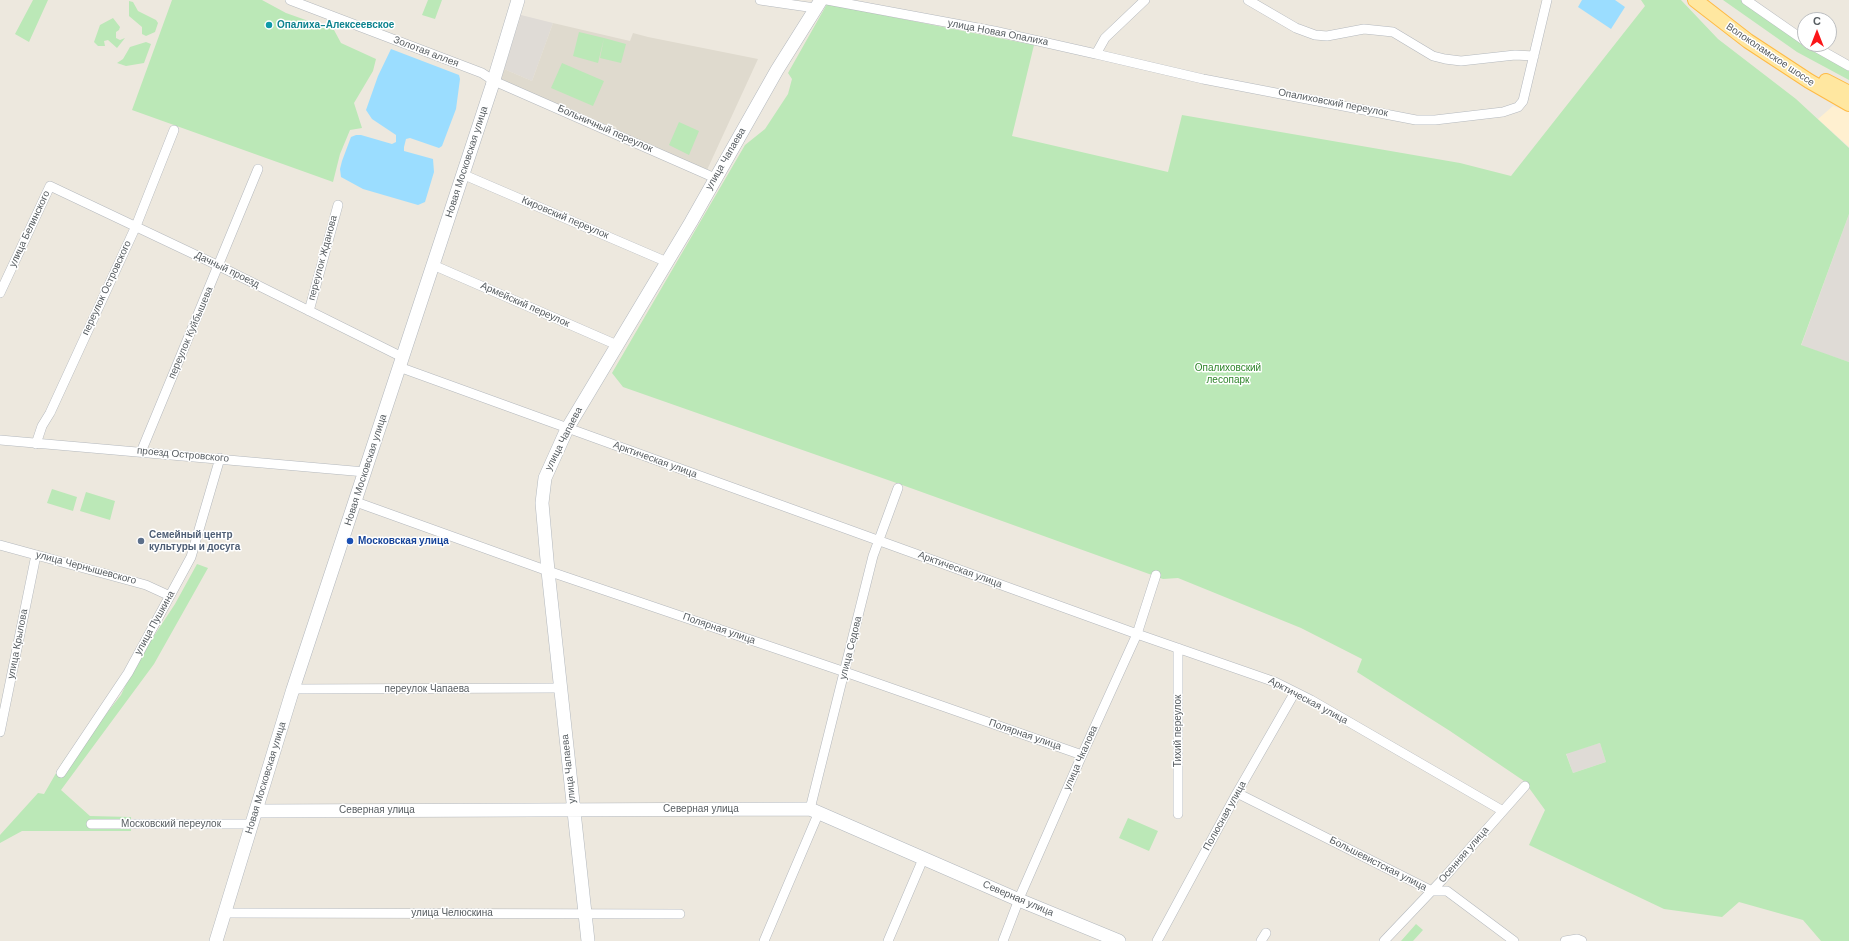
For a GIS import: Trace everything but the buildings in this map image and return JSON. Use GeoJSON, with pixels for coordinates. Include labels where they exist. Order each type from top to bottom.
{"type":"FeatureCollection","features":[{"type":"Feature","properties":{"kind":"main road","name":"Волоколамское шоссе"},"geometry":{"type":"LineString","coordinates":[[1695,0],[1748,42],[1802,77],[1849,104]]}},
{"type":"Feature","properties":{"kind":"main road","name":"Волоколамское шоссе"},"geometry":{"type":"LineString","coordinates":[[1708,0],[1773,48],[1812,73],[1849,93]]}},
{"type":"Feature","properties":{"kind":"street","name":"Золотая аллея"},"geometry":{"type":"LineString","coordinates":[[290,0],[482,73],[494,81]]}},
{"type":"Feature","properties":{"kind":"street","name":"Новая Московская улица"},"geometry":{"type":"LineString","coordinates":[[216,941],[293,690],[356,502],[462,174],[494,81],[518,0]]}},
{"type":"Feature","properties":{"kind":"street"},"geometry":{"type":"LineString","coordinates":[[760,0],[818,4]]}},
{"type":"Feature","properties":{"kind":"street","name":"улица Новая Опалиха"},"geometry":{"type":"LineString","coordinates":[[827,0],[994,31],[1096,54]]}},
{"type":"Feature","properties":{"kind":"street"},"geometry":{"type":"LineString","coordinates":[[1096,54],[1105,38],[1145,0]]}},
{"type":"Feature","properties":{"kind":"street"},"geometry":{"type":"LineString","coordinates":[[1248,0],[1296,28],[1315,35],[1327,36],[1364,29],[1393,32],[1433,56],[1456,60],[1515,55],[1534,56]]}},
{"type":"Feature","properties":{"kind":"street","name":"Опалиховский переулок"},"geometry":{"type":"LineString","coordinates":[[1096,54],[1203,79],[1425,120],[1503,112],[1518,107],[1523,101],[1547,0]]}},
{"type":"Feature","properties":{"kind":"street"},"geometry":{"type":"LineString","coordinates":[[1746,0],[1797,35]]}},
{"type":"Feature","properties":{"kind":"street","name":"улица Чапаева"},"geometry":{"type":"LineString","coordinates":[[588,941],[548,571],[542,490],[545,478],[567,429],[667,262],[777,70],[818,4]]}},
{"type":"Feature","properties":{"kind":"street"},"geometry":{"type":"LineString","coordinates":[[1824,52],[1849,66]]}},
{"type":"Feature","properties":{"kind":"street","name":"Больничный переулок"},"geometry":{"type":"LineString","coordinates":[[494,81],[716,178]]}},
{"type":"Feature","properties":{"kind":"street","name":"переулок Островского"},"geometry":{"type":"LineString","coordinates":[[36,444],[42,426],[50,413],[136,226],[174,130]]}},
{"type":"Feature","properties":{"kind":"street","name":"переулок Куйбышева"},"geometry":{"type":"LineString","coordinates":[[141,452],[258,169]]}},
{"type":"Feature","properties":{"kind":"street","name":"Кировский переулок"},"geometry":{"type":"LineString","coordinates":[[462,174],[667,262]]}},
{"type":"Feature","properties":{"kind":"street","name":"Дачный проезд"},"geometry":{"type":"LineString","coordinates":[[50,186],[136,226],[309,311],[401,362]]}},
{"type":"Feature","properties":{"kind":"street","name":"улица Белинского"},"geometry":{"type":"LineString","coordinates":[[0,293],[50,186]]}},
{"type":"Feature","properties":{"kind":"street","name":"переулок Жданова"},"geometry":{"type":"LineString","coordinates":[[309,311],[338,205]]}},
{"type":"Feature","properties":{"kind":"street","name":"Армейский переулок"},"geometry":{"type":"LineString","coordinates":[[433,265],[617,345]]}},
{"type":"Feature","properties":{"kind":"street","name":"Арктическая улица"},"geometry":{"type":"LineString","coordinates":[[401,362],[567,429],[1137,634],[1255,674],[1295,692],[1503,811]]}},
{"type":"Feature","properties":{"kind":"street","name":"проезд Островского"},"geometry":{"type":"LineString","coordinates":[[0,440],[220,458],[365,472]]}},
{"type":"Feature","properties":{"kind":"street","name":"улица Пушкина"},"geometry":{"type":"LineString","coordinates":[[61,773],[128,673],[191,557],[220,458]]}},
{"type":"Feature","properties":{"kind":"street","name":"улица Седова"},"geometry":{"type":"LineString","coordinates":[[764,941],[814,811],[873,556],[898,488]]}},
{"type":"Feature","properties":{"kind":"street","name":"Полярная улица"},"geometry":{"type":"LineString","coordinates":[[356,502],[548,571],[845,672],[1082,755]]}},
{"type":"Feature","properties":{"kind":"street","name":"улица Чернышевского"},"geometry":{"type":"LineString","coordinates":[[0,545],[146,585],[170,596]]}},
{"type":"Feature","properties":{"kind":"street","name":"улица Крылова"},"geometry":{"type":"LineString","coordinates":[[0,732],[36,555]]}},
{"type":"Feature","properties":{"kind":"street","name":"улица Чкалова"},"geometry":{"type":"LineString","coordinates":[[1003,941],[1019,900],[1082,755],[1137,634],[1156,575]]}},
{"type":"Feature","properties":{"kind":"street","name":"Тихий переулок"},"geometry":{"type":"LineString","coordinates":[[1178,648],[1178,814]]}},
{"type":"Feature","properties":{"kind":"street","name":"переулок Чапаева"},"geometry":{"type":"LineString","coordinates":[[293,690],[561,688]]}},
{"type":"Feature","properties":{"kind":"street","name":"Полюсная улица"},"geometry":{"type":"LineString","coordinates":[[1157,941],[1237,793],[1295,692]]}},
{"type":"Feature","properties":{"kind":"street","name":"Осенняя улица"},"geometry":{"type":"LineString","coordinates":[[1384,941],[1432,891],[1525,786]]}},
{"type":"Feature","properties":{"kind":"street","name":"Большевистская улица"},"geometry":{"type":"LineString","coordinates":[[1237,793],[1432,891],[1447,891],[1514,941]]}},
{"type":"Feature","properties":{"kind":"street","name":"Северная улица"},"geometry":{"type":"LineString","coordinates":[[256,811],[814,811],[1019,900],[1119,941]]}},
{"type":"Feature","properties":{"kind":"street","name":"Московский переулок"},"geometry":{"type":"LineString","coordinates":[[91,824],[251,824]]}},
{"type":"Feature","properties":{"kind":"street"},"geometry":{"type":"LineString","coordinates":[[888,941],[923,859]]}},
{"type":"Feature","properties":{"kind":"street","name":"улица Челюскина"},"geometry":{"type":"LineString","coordinates":[[224,913],[680,914]]}},
{"type":"Feature","properties":{"kind":"street"},"geometry":{"type":"LineString","coordinates":[[1565,941],[1576,939],[1582,941]]}},
{"type":"Feature","properties":{"kind":"shaded area"},"geometry":{"type":"Polygon","coordinates":[[[521,15],[553,23],[532,81],[504,69],[521,15]]]}},
{"type":"Feature","properties":{"kind":"shaded area"},"geometry":{"type":"Polygon","coordinates":[[[553,23],[630,41],[633,33],[758,59],[707,170],[617,131],[616,127],[611,125],[607,126],[500,80],[504,69],[532,81],[553,23]]]}},
{"type":"Feature","properties":{"kind":"shaded area"},"geometry":{"type":"Polygon","coordinates":[[[1833,106],[1849,112],[1849,147],[1818,119],[1833,106]]]}},
{"type":"Feature","properties":{"kind":"shaded area"},"geometry":{"type":"Polygon","coordinates":[[[1849,214],[1849,362],[1801,346],[1849,214]]]}},
{"type":"Feature","properties":{"kind":"shaded area"},"geometry":{"type":"Polygon","coordinates":[[[1600,743],[1606,762],[1573,773],[1566,753],[1600,743]]]}},
{"type":"Feature","properties":{"kind":"green space"},"geometry":{"type":"Polygon","coordinates":[[[33,0],[48,0],[29,42],[15,34],[33,0]]]}},
{"type":"Feature","properties":{"kind":"green space"},"geometry":{"type":"Polygon","coordinates":[[[172,0],[262,0],[286,13],[334,30],[341,43],[376,59],[373,71],[354,103],[362,128],[350,130],[340,154],[333,182],[132,110],[172,0]]]}},
{"type":"Feature","properties":{"kind":"green space"},"geometry":{"type":"Polygon","coordinates":[[[428,0],[442,0],[435,19],[422,15],[428,0]]]}},
{"type":"Feature","properties":{"kind":"green space","name":"Опалиховский лесопарк"},"geometry":{"type":"Polygon","coordinates":[[[1641,0],[1681,0],[1718,39],[1796,99],[1849,148],[1849,214],[1801,345],[1849,362],[1849,941],[1821,941],[1803,920],[1739,902],[1722,917],[1664,909],[1529,845],[1545,810],[1524,781],[1450,731],[1357,672],[1362,659],[1301,628],[1178,578],[1163,579],[623,387],[612,373],[745,145],[765,129],[788,94],[792,79],[788,73],[827,4],[1034,45],[1012,136],[1168,172],[1182,115],[1460,163],[1511,176],[1645,6],[1641,0]],[[1600,743],[1566,754],[1573,773],[1606,762],[1600,743]]]}},
{"type":"Feature","properties":{"kind":"green space"},"geometry":{"type":"Polygon","coordinates":[[[1723,0],[1742,0],[1797,35],[1797,52],[1723,0]]]}},
{"type":"Feature","properties":{"kind":"green space"},"geometry":{"type":"Polygon","coordinates":[[[129,1],[133,2],[138,11],[156,20],[158,23],[155,32],[146,36],[142,34],[142,27],[129,16],[129,1]]]}},
{"type":"Feature","properties":{"kind":"green space"},"geometry":{"type":"Polygon","coordinates":[[[113,18],[120,27],[116,32],[116,38],[120,40],[125,38],[117,48],[108,40],[104,41],[105,46],[98,46],[94,42],[100,25],[113,18]]]}},
{"type":"Feature","properties":{"kind":"green space"},"geometry":{"type":"Polygon","coordinates":[[[579,32],[604,38],[598,63],[573,56],[579,32]]]}},
{"type":"Feature","properties":{"kind":"green space"},"geometry":{"type":"Polygon","coordinates":[[[604,38],[626,44],[621,63],[600,58],[604,38]]]}},
{"type":"Feature","properties":{"kind":"green space"},"geometry":{"type":"Polygon","coordinates":[[[146,42],[151,44],[144,63],[126,66],[117,63],[123,59],[130,47],[146,42]]]}},
{"type":"Feature","properties":{"kind":"green space"},"geometry":{"type":"Polygon","coordinates":[[[1797,52],[1823,52],[1849,69],[1849,80],[1797,52]]]}},
{"type":"Feature","properties":{"kind":"green space"},"geometry":{"type":"Polygon","coordinates":[[[562,63],[604,81],[593,106],[551,88],[562,63]]]}},
{"type":"Feature","properties":{"kind":"green space"},"geometry":{"type":"Polygon","coordinates":[[[679,122],[699,131],[689,155],[669,145],[679,122]]]}},
{"type":"Feature","properties":{"kind":"green space"},"geometry":{"type":"Polygon","coordinates":[[[52,489],[77,497],[73,511],[47,503],[52,489]]]}},
{"type":"Feature","properties":{"kind":"green space"},"geometry":{"type":"Polygon","coordinates":[[[86,492],[115,501],[110,520],[80,511],[86,492]]]}},
{"type":"Feature","properties":{"kind":"green space"},"geometry":{"type":"Polygon","coordinates":[[[197,564],[208,568],[154,664],[61,790],[90,816],[131,817],[131,831],[22,831],[0,843],[0,835],[38,793],[44,794],[63,761],[86,732],[99,723],[121,695],[136,663],[175,604],[197,564]]]}},
{"type":"Feature","properties":{"kind":"green space"},"geometry":{"type":"Polygon","coordinates":[[[1128,818],[1158,831],[1149,851],[1119,838],[1128,818]]]}},
{"type":"Feature","properties":{"kind":"green space"},"geometry":{"type":"Polygon","coordinates":[[[1416,924],[1423,930],[1413,941],[1401,941],[1416,924]]]}},
{"type":"Feature","properties":{"kind":"water"},"geometry":{"type":"Polygon","coordinates":[[[1582,0],[1615,0],[1625,7],[1611,29],[1578,7],[1582,0]]]}},
{"type":"Feature","properties":{"kind":"water"},"geometry":{"type":"Polygon","coordinates":[[[391,49],[459,75],[460,79],[456,109],[442,146],[439,148],[410,138],[406,139],[404,151],[433,159],[434,172],[425,202],[418,205],[363,189],[341,177],[340,169],[342,161],[351,137],[361,135],[392,144],[396,142],[396,135],[372,119],[366,110],[378,76],[391,49]]]}},
{"type":"Feature","properties":{"kind":"place","name":"Опалиха-Алексеевское"},"geometry":{"type":"Point","coordinates":[269,25]}},
{"type":"Feature","properties":{"kind":"place","name":"Семейный центр культуры и досуга"},"geometry":{"type":"Point","coordinates":[141,541]}},
{"type":"Feature","properties":{"kind":"place","name":"Московская улица"},"geometry":{"type":"Point","coordinates":[350,541]}}]}
